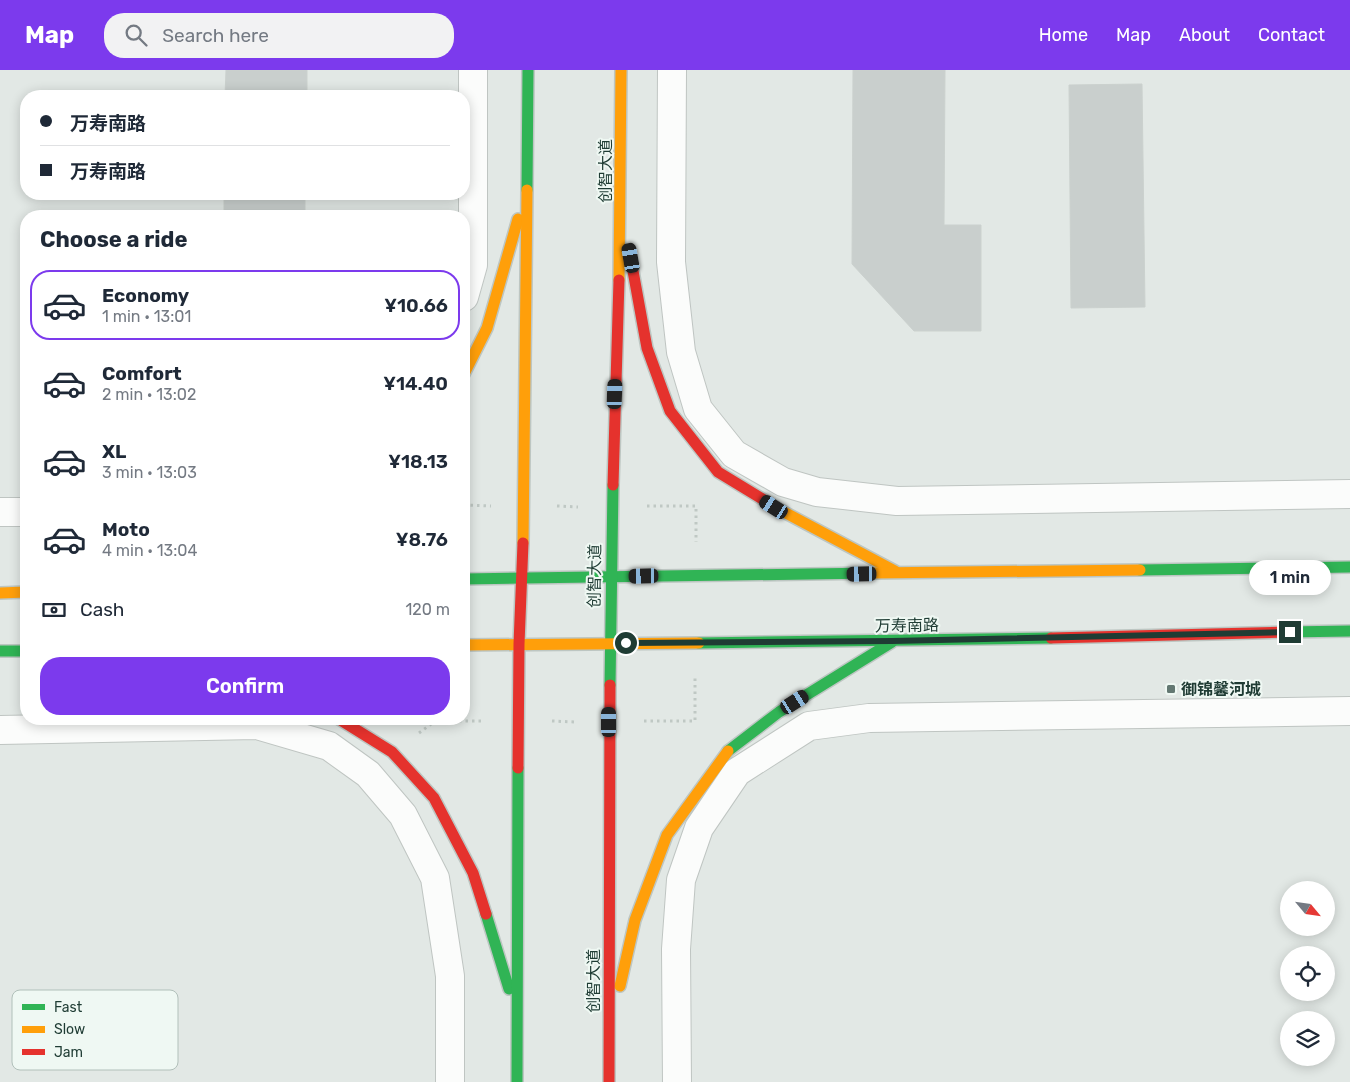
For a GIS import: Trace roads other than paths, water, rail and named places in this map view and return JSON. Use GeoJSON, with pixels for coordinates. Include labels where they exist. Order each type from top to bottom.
{"type":"FeatureCollection","features":[{"type":"Feature","properties":{"kind":"main road"},"geometry":{"type":"LineString","coordinates":[[517,1082],[519,644],[522,577],[528,70]]}},
{"type":"Feature","properties":{"kind":"main road","name":"创智大道"},"geometry":{"type":"LineString","coordinates":[[609,1082],[609,644],[621,204],[621,70]]}},
{"type":"Feature","properties":{"kind":"main road"},"geometry":{"type":"LineString","coordinates":[[470,362],[487,328],[528,184]]}},
{"type":"Feature","properties":{"kind":"main road"},"geometry":{"type":"LineString","coordinates":[[621,204],[647,348],[670,411],[718,472],[774,507],[898,573]]}},
{"type":"Feature","properties":{"kind":"main road"},"geometry":{"type":"LineString","coordinates":[[470,580],[522,577],[1350,568]]}},
{"type":"Feature","properties":{"kind":"main road"},"geometry":{"type":"LineString","coordinates":[[0,593],[20,592]]}},
{"type":"Feature","properties":{"kind":"main road","name":"万寿南路"},"geometry":{"type":"LineString","coordinates":[[470,645],[892,641],[1350,631]]}},
{"type":"Feature","properties":{"kind":"main road"},"geometry":{"type":"LineString","coordinates":[[609,1036],[634,920],[667,835],[724,754],[778,712],[892,641]]}},
{"type":"Feature","properties":{"kind":"main road"},"geometry":{"type":"LineString","coordinates":[[0,651],[20,651]]}},
{"type":"Feature","properties":{"kind":"main road"},"geometry":{"type":"LineString","coordinates":[[349,725],[392,752],[434,798],[473,873],[517,1015]]}},
{"type":"Feature","properties":{"kind":"street"},"geometry":{"type":"LineString","coordinates":[[470,273],[472,265],[473,70]]}},
{"type":"Feature","properties":{"kind":"street"},"geometry":{"type":"LineString","coordinates":[[672,70],[671,262],[681,352],[698,409],[734,454],[784,482],[817,492],[897,501],[1350,494]]}},
{"type":"Feature","properties":{"kind":"street"},"geometry":{"type":"LineString","coordinates":[[0,512],[20,512]]}},
{"type":"Feature","properties":{"kind":"street"},"geometry":{"type":"LineString","coordinates":[[677,1082],[676,949],[681,880],[699,828],[737,772],[808,726],[869,718],[1350,711]]}},
{"type":"Feature","properties":{"kind":"street"},"geometry":{"type":"LineString","coordinates":[[0,730],[257,725],[328,746],[368,774],[403,815],[435,878],[450,976],[450,1082]]}},
{"type":"Feature","properties":{"kind":"place","name":"御锦馨河城"},"geometry":{"type":"Point","coordinates":[1171,689]}}]}
